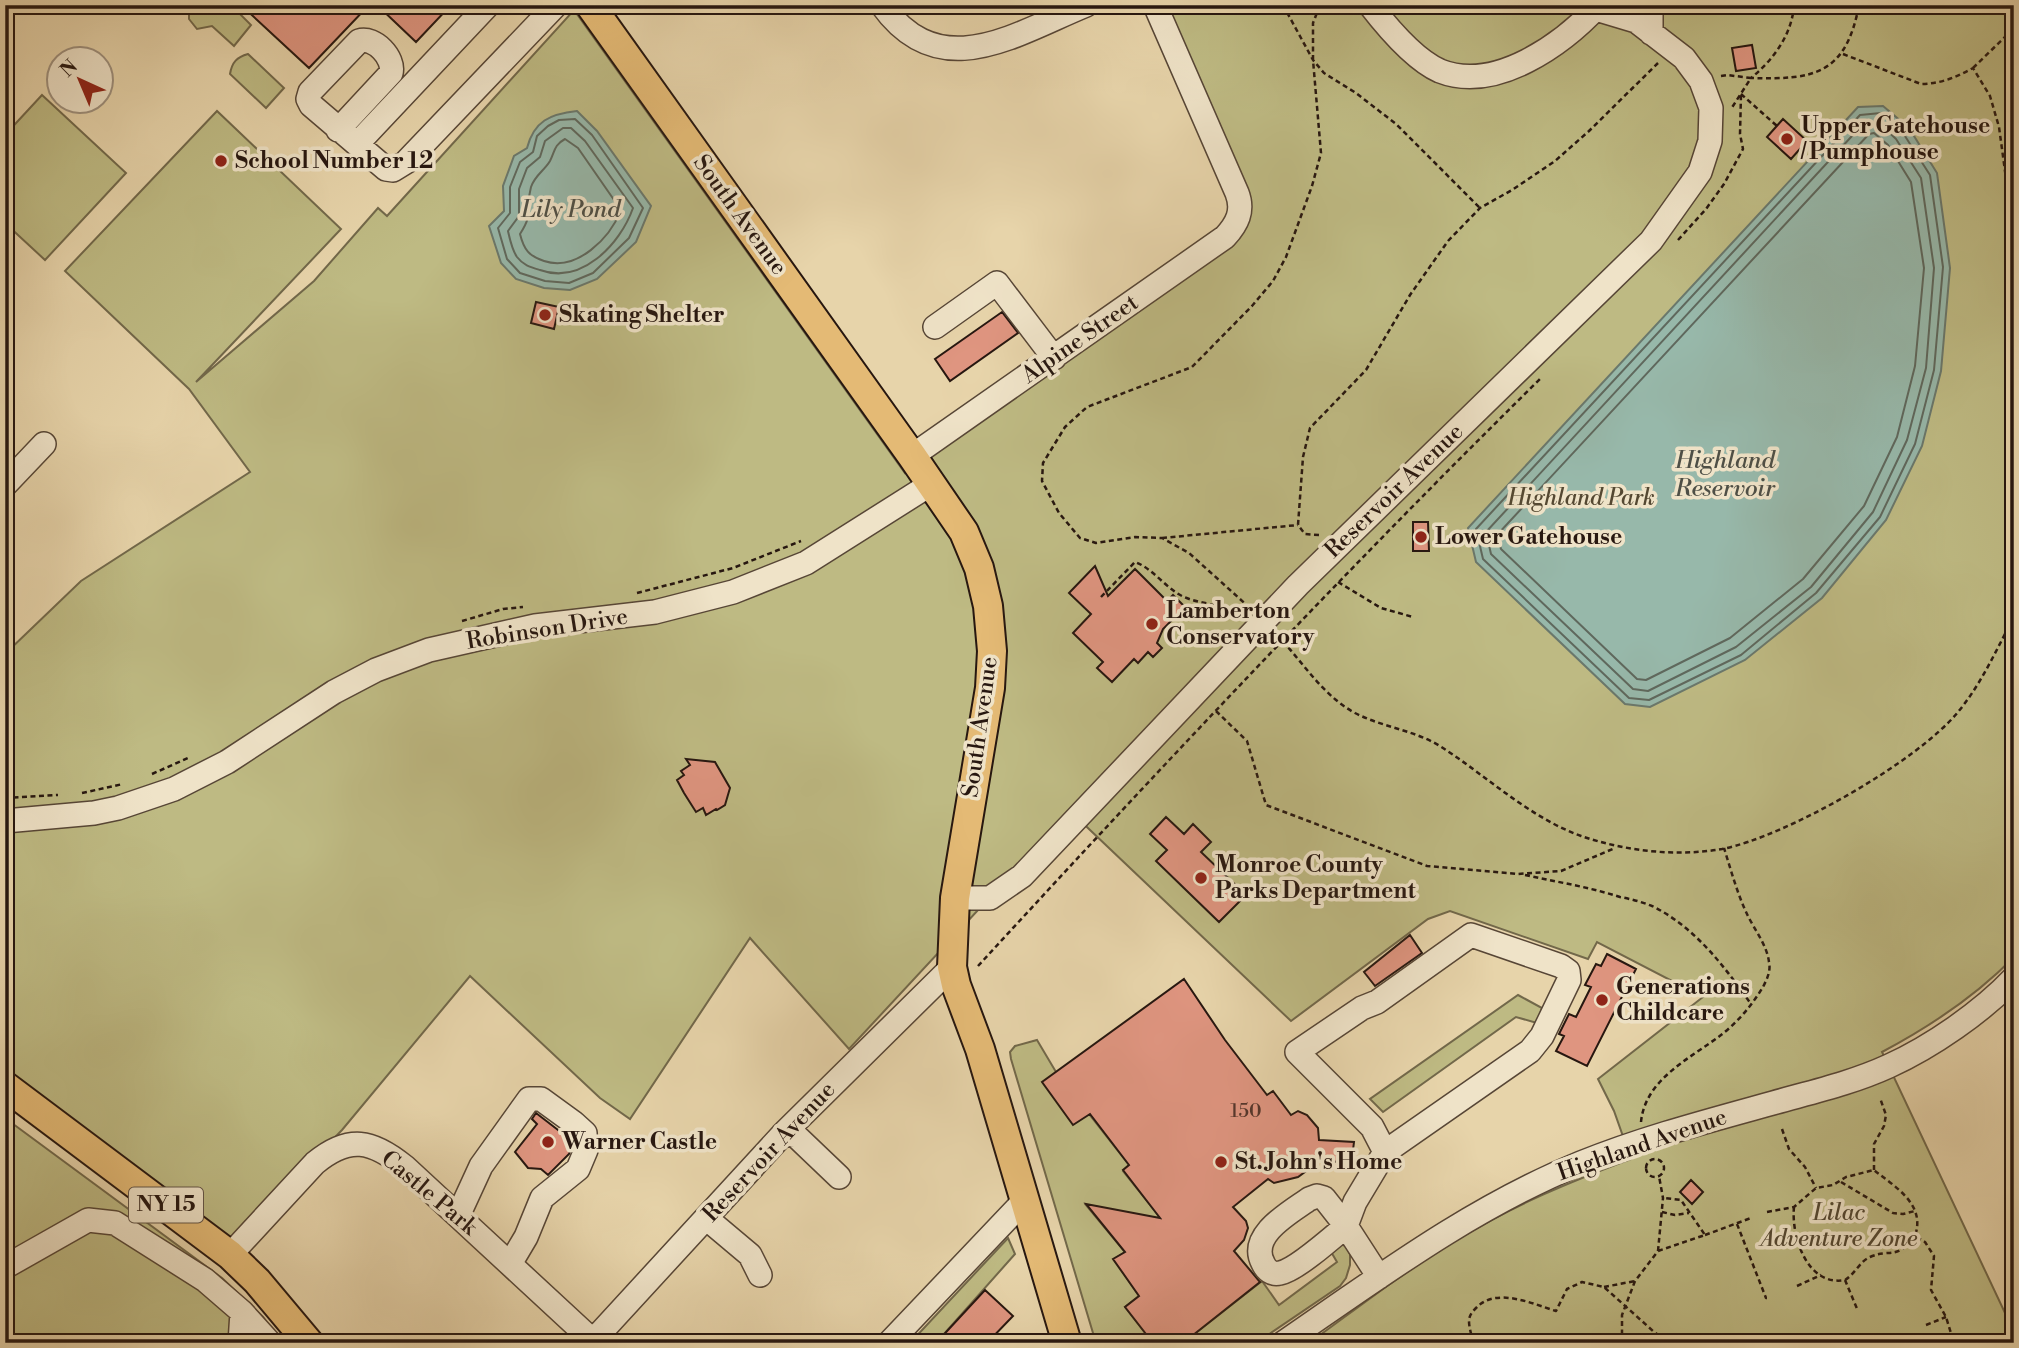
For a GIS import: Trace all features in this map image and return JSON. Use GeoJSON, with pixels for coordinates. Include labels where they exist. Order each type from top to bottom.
{"type":"FeatureCollection","features":[{"type":"Feature","properties":{"kind":"main road","name":"South Avenue"},"geometry":{"type":"LineString","coordinates":[[590,5],[932,484],[964,531],[979,568],[988,606],[992,650],[990,688],[955,898],[965,967],[956,985],[980,1049],[1067,1343]]}},
{"type":"Feature","properties":{"kind":"main road","name":"NY 15"},"geometry":{"type":"LineString","coordinates":[[5,1086],[230,1255],[257,1281],[309,1343]]}},
{"type":"Feature","properties":{"kind":"street"},"geometry":{"type":"LineString","coordinates":[[357,144],[488,5]]}},
{"type":"Feature","properties":{"kind":"street"},"geometry":{"type":"LineString","coordinates":[[338,130],[386,169],[400,167],[556,5]]}},
{"type":"Feature","properties":{"kind":"street"},"geometry":{"type":"LineString","coordinates":[[882,5],[903,28],[923,42],[945,50],[968,50],[991,44],[1086,5]]}},
{"type":"Feature","properties":{"kind":"street","name":"Alpine Street"},"geometry":{"type":"LineString","coordinates":[[912,456],[1225,237],[1237,222],[1240,200],[1155,5]]}},
{"type":"Feature","properties":{"kind":"street"},"geometry":{"type":"LineString","coordinates":[[1370,5],[1412,52],[1440,71],[1489,76],[1525,64],[1598,7]]}},
{"type":"Feature","properties":{"kind":"street"},"geometry":{"type":"LineString","coordinates":[[1651,5],[1651,33]]}},
{"type":"Feature","properties":{"kind":"street","name":"Reservoir Avenue"},"geometry":{"type":"LineString","coordinates":[[955,898],[990,898],[1022,876],[1263,621],[1651,241],[1681,202],[1700,172],[1709,147],[1711,108],[1701,81],[1684,58],[1636,21],[1598,7]]}},
{"type":"Feature","properties":{"kind":"street"},"geometry":{"type":"LineString","coordinates":[[936,327],[997,283],[1054,358]]}},
{"type":"Feature","properties":{"kind":"street"},"geometry":{"type":"LineString","coordinates":[[5,485],[44,444]]}},
{"type":"Feature","properties":{"kind":"street","name":"Robinson Drive"},"geometry":{"type":"LineString","coordinates":[[5,821],[65,817],[106,810],[174,789],[227,762],[334,692],[376,670],[429,650],[535,626],[655,612],[733,592],[806,563],[932,484]]}},
{"type":"Feature","properties":{"kind":"street"},"geometry":{"type":"LineString","coordinates":[[1379,1277],[1346,1226],[1355,1202],[1385,1152],[1530,1051],[1542,1036],[1565,990],[1569,980],[1568,971],[1561,966],[1471,935],[1377,1002],[1362,1008],[1297,1052],[1371,1128],[1385,1152]]}},
{"type":"Feature","properties":{"kind":"street","name":"Reservoir Avenue"},"geometry":{"type":"LineString","coordinates":[[592,1342],[783,1134],[965,967]]}},
{"type":"Feature","properties":{"kind":"street","name":"Highland Avenue"},"geometry":{"type":"LineString","coordinates":[[1283,1343],[1476,1214],[1528,1186],[1626,1146],[1836,1085],[1889,1066],[2011,989]]}},
{"type":"Feature","properties":{"kind":"street"},"geometry":{"type":"LineString","coordinates":[[458,1216],[481,1166],[529,1099],[541,1098],[574,1123],[584,1133],[586,1150],[578,1169],[542,1198],[526,1237],[510,1264]]}},
{"type":"Feature","properties":{"kind":"street"},"geometry":{"type":"LineString","coordinates":[[783,1134],[795,1135],[839,1177]]}},
{"type":"Feature","properties":{"kind":"street","name":"Castle Park"},"geometry":{"type":"LineString","coordinates":[[230,1255],[315,1163],[343,1145],[368,1146],[390,1155],[592,1342]]}},
{"type":"Feature","properties":{"kind":"street"},"geometry":{"type":"LineString","coordinates":[[889,1343],[1024,1201]]}},
{"type":"Feature","properties":{"kind":"street"},"geometry":{"type":"LineString","coordinates":[[706,1218],[750,1255],[760,1275]]}},
{"type":"Feature","properties":{"kind":"street"},"geometry":{"type":"LineString","coordinates":[[5,1267],[88,1220],[115,1223],[205,1280],[242,1312],[270,1343]]}},
{"type":"Feature","properties":{"kind":"street"},"geometry":{"type":"LineString","coordinates":[[240,1343],[242,1312]]}},
{"type":"Feature","properties":{"kind":"path"},"geometry":{"type":"LineString","coordinates":[[1283,5],[1313,61],[1324,73],[1356,93],[1396,124],[1480,208]]}},
{"type":"Feature","properties":{"kind":"path"},"geometry":{"type":"LineString","coordinates":[[1298,525],[1162,538],[1135,537],[1096,543],[1080,538],[1059,513],[1042,481],[1043,463],[1066,427],[1087,407],[1192,367],[1273,281],[1286,257],[1321,153],[1312,23],[1320,5]]}},
{"type":"Feature","properties":{"kind":"path"},"geometry":{"type":"LineString","coordinates":[[1751,78],[1768,65],[1778,49],[1789,29],[1794,5]]}},
{"type":"Feature","properties":{"kind":"path"},"geometry":{"type":"LineString","coordinates":[[1713,79],[1727,75],[1783,79],[1811,74],[1829,65],[1843,54],[1855,27],[1859,5]]}},
{"type":"Feature","properties":{"kind":"path"},"geometry":{"type":"LineString","coordinates":[[1843,54],[1922,85],[1931,84],[1973,68],[2014,25]]}},
{"type":"Feature","properties":{"kind":"path"},"geometry":{"type":"LineString","coordinates":[[1305,534],[1298,525],[1303,457],[1310,428],[1366,370],[1410,295],[1448,241],[1480,208],[1555,161],[1666,55]]}},
{"type":"Feature","properties":{"kind":"path"},"geometry":{"type":"LineString","coordinates":[[1973,68],[1990,96],[1999,127],[2014,237]]}},
{"type":"Feature","properties":{"kind":"path"},"geometry":{"type":"LineString","coordinates":[[1677,241],[1724,184],[1743,149],[1741,94],[1777,126]]}},
{"type":"Feature","properties":{"kind":"path"},"geometry":{"type":"LineString","coordinates":[[965,967],[1216,711],[1402,516],[1541,379]]}},
{"type":"Feature","properties":{"kind":"path"},"geometry":{"type":"LineString","coordinates":[[1162,538],[1189,552],[1242,601]]}},
{"type":"Feature","properties":{"kind":"path"},"geometry":{"type":"LineString","coordinates":[[1101,597],[1135,562],[1144,565],[1182,596],[1232,612]]}},
{"type":"Feature","properties":{"kind":"path"},"geometry":{"type":"LineString","coordinates":[[1338,582],[1381,608],[1413,617]]}},
{"type":"Feature","properties":{"kind":"path"},"geometry":{"type":"LineString","coordinates":[[1263,621],[1333,698],[1355,712],[1384,725],[1414,733],[1441,746],[1543,820],[1617,847],[1656,851],[1724,848],[1763,836],[1799,821],[1905,759],[1956,715],[1992,660],[2014,617]]}},
{"type":"Feature","properties":{"kind":"path"},"geometry":{"type":"LineString","coordinates":[[1216,711],[1247,741],[1266,805],[1427,866],[1518,874],[1594,889],[1650,905],[1678,922],[1699,940],[1726,968],[1751,1004]]}},
{"type":"Feature","properties":{"kind":"path"},"geometry":{"type":"LineString","coordinates":[[1518,874],[1561,871],[1617,847]]}},
{"type":"Feature","properties":{"kind":"path"},"geometry":{"type":"LineString","coordinates":[[1641,1126],[1642,1111],[1658,1084],[1680,1063],[1728,1029],[1751,1004],[1770,969],[1769,959],[1746,913],[1724,848]]}},
{"type":"Feature","properties":{"kind":"path"},"geometry":{"type":"LineString","coordinates":[[1874,1170],[1874,1144],[1884,1126],[1886,1115],[1880,1098]]}},
{"type":"Feature","properties":{"kind":"path"},"geometry":{"type":"LineString","coordinates":[[1782,1129],[1790,1149],[1805,1167],[1816,1188]]}},
{"type":"Feature","properties":{"kind":"path"},"geometry":{"type":"LineString","coordinates":[[1651,1159],[1660,1160],[1663,1164],[1664,1170],[1659,1176],[1653,1177],[1646,1172],[1646,1163],[1651,1159]]}},
{"type":"Feature","properties":{"kind":"path"},"geometry":{"type":"LineString","coordinates":[[1768,1212],[1794,1207],[1816,1188],[1874,1170]]}},
{"type":"Feature","properties":{"kind":"path"},"geometry":{"type":"LineString","coordinates":[[1794,1207],[1794,1233],[1812,1268],[1831,1280],[1845,1280],[1866,1259],[1897,1252],[1909,1244],[1917,1230],[1916,1211],[1907,1197],[1874,1170]]}},
{"type":"Feature","properties":{"kind":"path"},"geometry":{"type":"LineString","coordinates":[[1622,1343],[1621,1325],[1636,1281],[1658,1251],[1663,1198],[1659,1176]]}},
{"type":"Feature","properties":{"kind":"path"},"geometry":{"type":"LineString","coordinates":[[1840,1182],[1893,1213],[1916,1211]]}},
{"type":"Feature","properties":{"kind":"path"},"geometry":{"type":"LineString","coordinates":[[1663,1198],[1681,1200],[1705,1235]]}},
{"type":"Feature","properties":{"kind":"path"},"geometry":{"type":"LineString","coordinates":[[1662,1212],[1675,1215],[1689,1213]]}},
{"type":"Feature","properties":{"kind":"path"},"geometry":{"type":"LineString","coordinates":[[1658,1251],[1751,1218]]}},
{"type":"Feature","properties":{"kind":"path"},"geometry":{"type":"LineString","coordinates":[[1737,1224],[1768,1298]]}},
{"type":"Feature","properties":{"kind":"path"},"geometry":{"type":"LineString","coordinates":[[1915,1236],[1925,1242],[1934,1256],[1930,1284],[1946,1317],[1954,1343]]}},
{"type":"Feature","properties":{"kind":"path"},"geometry":{"type":"LineString","coordinates":[[1797,1286],[1821,1275]]}},
{"type":"Feature","properties":{"kind":"path"},"geometry":{"type":"LineString","coordinates":[[1845,1280],[1858,1311]]}},
{"type":"Feature","properties":{"kind":"path"},"geometry":{"type":"LineString","coordinates":[[1473,1343],[1469,1320],[1472,1311],[1493,1297],[1556,1311],[1567,1289],[1574,1284],[1582,1282],[1604,1287],[1636,1281]]}},
{"type":"Feature","properties":{"kind":"path"},"geometry":{"type":"LineString","coordinates":[[1604,1287],[1669,1343]]}},
{"type":"Feature","properties":{"kind":"path"},"geometry":{"type":"LineString","coordinates":[[1926,1325],[1946,1317]]}},
{"type":"Feature","properties":{"kind":"green space"},"geometry":{"type":"Polygon","coordinates":[[[189,5],[231,5],[251,25],[234,46],[212,26],[197,29],[189,19],[189,5]]]}},
{"type":"Feature","properties":{"kind":"green space","name":"Highland Park"},"geometry":{"type":"Polygon","coordinates":[[[1165,5],[2014,5],[2014,957],[1952,1010],[1882,1052],[2014,1332],[2014,1343],[1309,1343],[1402,1275],[1480,1226],[1544,1194],[1631,1159],[1614,1111],[1598,1079],[1703,997],[1597,942],[1588,959],[1450,911],[1428,919],[1291,1021],[1070,811],[849,1049],[750,938],[630,1119],[600,1098],[470,976],[342,1130],[239,1236],[230,1238],[5,1072],[5,654],[81,581],[250,472],[189,389],[65,271],[217,111],[341,229],[196,382],[314,281],[378,208],[387,216],[574,10],[905,473],[1239,235],[1165,5]]]}},
{"type":"Feature","properties":{"kind":"green space"},"geometry":{"type":"Polygon","coordinates":[[[248,54],[284,88],[266,108],[230,74],[236,61],[248,54]]]}},
{"type":"Feature","properties":{"kind":"green space"},"geometry":{"type":"Polygon","coordinates":[[[42,95],[46,99],[46,116],[65,116],[126,173],[45,260],[5,223],[5,135],[42,95]]]}},
{"type":"Feature","properties":{"kind":"green space"},"geometry":{"type":"Polygon","coordinates":[[[1518,995],[1542,1008],[1537,1023],[1516,1017],[1383,1112],[1370,1099],[1518,995]]]}},
{"type":"Feature","properties":{"kind":"green space"},"geometry":{"type":"Polygon","coordinates":[[[1037,1040],[1056,1072],[1129,1165],[1123,1171],[1164,1222],[1086,1205],[1125,1252],[1114,1259],[1139,1296],[1125,1307],[1153,1343],[1096,1343],[1011,1059],[1010,1052],[1015,1046],[1037,1040]]]}},
{"type":"Feature","properties":{"kind":"green space"},"geometry":{"type":"Polygon","coordinates":[[[5,1118],[222,1278],[263,1317],[281,1343],[5,1343],[5,1118]]]}},
{"type":"Feature","properties":{"kind":"green space"},"geometry":{"type":"Polygon","coordinates":[[[1008,1238],[1015,1254],[936,1343],[910,1343],[1008,1238]]]}},
{"type":"Feature","properties":{"kind":"green space"},"geometry":{"type":"Polygon","coordinates":[[[1340,1244],[1346,1246],[1350,1254],[1350,1265],[1340,1286],[1256,1343],[1183,1343],[1262,1281],[1279,1305],[1337,1262],[1330,1250],[1340,1244]]]}},
{"type":"Feature","properties":{"kind":"water","name":"Highland Reservoir"},"geometry":{"type":"Polygon","coordinates":[[[1883,106],[1909,128],[1937,173],[1950,268],[1941,371],[1922,446],[1886,520],[1822,598],[1745,660],[1650,707],[1625,704],[1476,562],[1468,528],[1858,107],[1883,106]]]}},
{"type":"Feature","properties":{"kind":"water","name":"Lily Pond"},"geometry":{"type":"Polygon","coordinates":[[[577,111],[597,131],[651,206],[636,242],[597,279],[570,290],[544,288],[516,279],[501,263],[489,226],[504,211],[503,186],[514,156],[527,148],[534,131],[544,120],[577,111]]]}},
{"type":"Feature","properties":{"kind":"building"},"geometry":{"type":"Polygon","coordinates":[[[241,5],[369,5],[309,68],[241,5]]]}},
{"type":"Feature","properties":{"kind":"building"},"geometry":{"type":"Polygon","coordinates":[[[377,5],[451,5],[416,42],[377,5]]]}},
{"type":"Feature","properties":{"kind":"building"},"geometry":{"type":"Polygon","coordinates":[[[1752,45],[1756,68],[1736,71],[1732,48],[1752,45]]]}},
{"type":"Feature","properties":{"kind":"building","name":"Upper Gatehouse / Pumphouse"},"geometry":{"type":"Polygon","coordinates":[[[1783,119],[1807,141],[1791,159],[1767,137],[1783,119]]]}},
{"type":"Feature","properties":{"kind":"building","name":"Skating Shelter"},"geometry":{"type":"Polygon","coordinates":[[[536,302],[559,307],[554,329],[531,323],[536,302]]]}},
{"type":"Feature","properties":{"kind":"building"},"geometry":{"type":"Polygon","coordinates":[[[1002,312],[1018,333],[950,381],[935,359],[1002,312]]]}},
{"type":"Feature","properties":{"kind":"building","name":"Lower Gatehouse"},"geometry":{"type":"Polygon","coordinates":[[[1413,522],[1428,522],[1429,551],[1413,551],[1413,522]]]}},
{"type":"Feature","properties":{"kind":"building","name":"Lamberton Conservatory"},"geometry":{"type":"Polygon","coordinates":[[[1095,566],[1108,596],[1135,569],[1167,601],[1173,595],[1185,607],[1163,629],[1157,643],[1162,648],[1153,657],[1148,652],[1138,663],[1134,659],[1112,682],[1097,668],[1103,662],[1073,633],[1091,614],[1069,593],[1095,566]]]}},
{"type":"Feature","properties":{"kind":"building"},"geometry":{"type":"Polygon","coordinates":[[[686,759],[715,762],[730,788],[725,805],[706,815],[703,808],[696,812],[677,780],[684,775],[681,771],[690,765],[686,759]]]}},
{"type":"Feature","properties":{"kind":"building","name":"Monroe County Parks Department"},"geometry":{"type":"Polygon","coordinates":[[[1166,817],[1184,834],[1193,824],[1211,842],[1201,852],[1246,895],[1219,922],[1156,861],[1167,850],[1150,834],[1166,817]]]}},
{"type":"Feature","properties":{"kind":"building"},"geometry":{"type":"Polygon","coordinates":[[[1410,935],[1422,953],[1375,986],[1364,972],[1410,935]]]}},
{"type":"Feature","properties":{"kind":"building","name":"Generations Childcare"},"geometry":{"type":"Polygon","coordinates":[[[1607,954],[1636,969],[1587,1066],[1556,1051],[1564,1036],[1559,1034],[1569,1014],[1576,1017],[1591,987],[1585,985],[1596,964],[1601,966],[1607,954]]]}},
{"type":"Feature","properties":{"kind":"building","name":"St. John's Home"},"geometry":{"type":"Polygon","coordinates":[[[1184,979],[1225,1040],[1267,1095],[1273,1091],[1291,1115],[1298,1111],[1307,1115],[1318,1128],[1319,1140],[1354,1142],[1351,1166],[1319,1157],[1298,1177],[1274,1183],[1268,1179],[1233,1207],[1246,1221],[1248,1228],[1244,1240],[1234,1251],[1260,1282],[1183,1343],[1153,1343],[1125,1307],[1139,1296],[1113,1259],[1125,1252],[1086,1204],[1160,1218],[1123,1170],[1129,1165],[1090,1114],[1073,1125],[1042,1082],[1184,979]]]}},
{"type":"Feature","properties":{"kind":"building","name":"Warner Castle"},"geometry":{"type":"Polygon","coordinates":[[[536,1113],[571,1140],[569,1154],[548,1175],[541,1169],[528,1168],[515,1152],[537,1124],[532,1119],[536,1113]]]}},
{"type":"Feature","properties":{"kind":"building"},"geometry":{"type":"Polygon","coordinates":[[[1691,1180],[1703,1192],[1692,1204],[1680,1192],[1691,1180]]]}},
{"type":"Feature","properties":{"kind":"building"},"geometry":{"type":"Polygon","coordinates":[[[985,1290],[1013,1316],[987,1343],[936,1343],[985,1290]]]}},
{"type":"Feature","properties":{"kind":"place","name":"Upper Gatehouse / Pumphouse"},"geometry":{"type":"Point","coordinates":[1787,139]}},
{"type":"Feature","properties":{"kind":"place","name":"School Number 12"},"geometry":{"type":"Point","coordinates":[221,161]}},
{"type":"Feature","properties":{"kind":"place","name":"Skating Shelter"},"geometry":{"type":"Point","coordinates":[545,315]}},
{"type":"Feature","properties":{"kind":"place","name":"Lower Gatehouse"},"geometry":{"type":"Point","coordinates":[1421,537]}},
{"type":"Feature","properties":{"kind":"place","name":"Lamberton Conservatory"},"geometry":{"type":"Point","coordinates":[1152,624]}},
{"type":"Feature","properties":{"kind":"place","name":"Monroe County Parks Department"},"geometry":{"type":"Point","coordinates":[1201,878]}},
{"type":"Feature","properties":{"kind":"place","name":"Generations Childcare"},"geometry":{"type":"Point","coordinates":[1602,1000]}},
{"type":"Feature","properties":{"kind":"place","name":"Warner Castle"},"geometry":{"type":"Point","coordinates":[548,1142]}},
{"type":"Feature","properties":{"kind":"place","name":"St. John's Home"},"geometry":{"type":"Point","coordinates":[1221,1162]}},
{"type":"Feature","properties":{"kind":"park label","name":"Lilac Adventure Zone"},"geometry":{"type":"Point","coordinates":[1839,1226]}}]}
